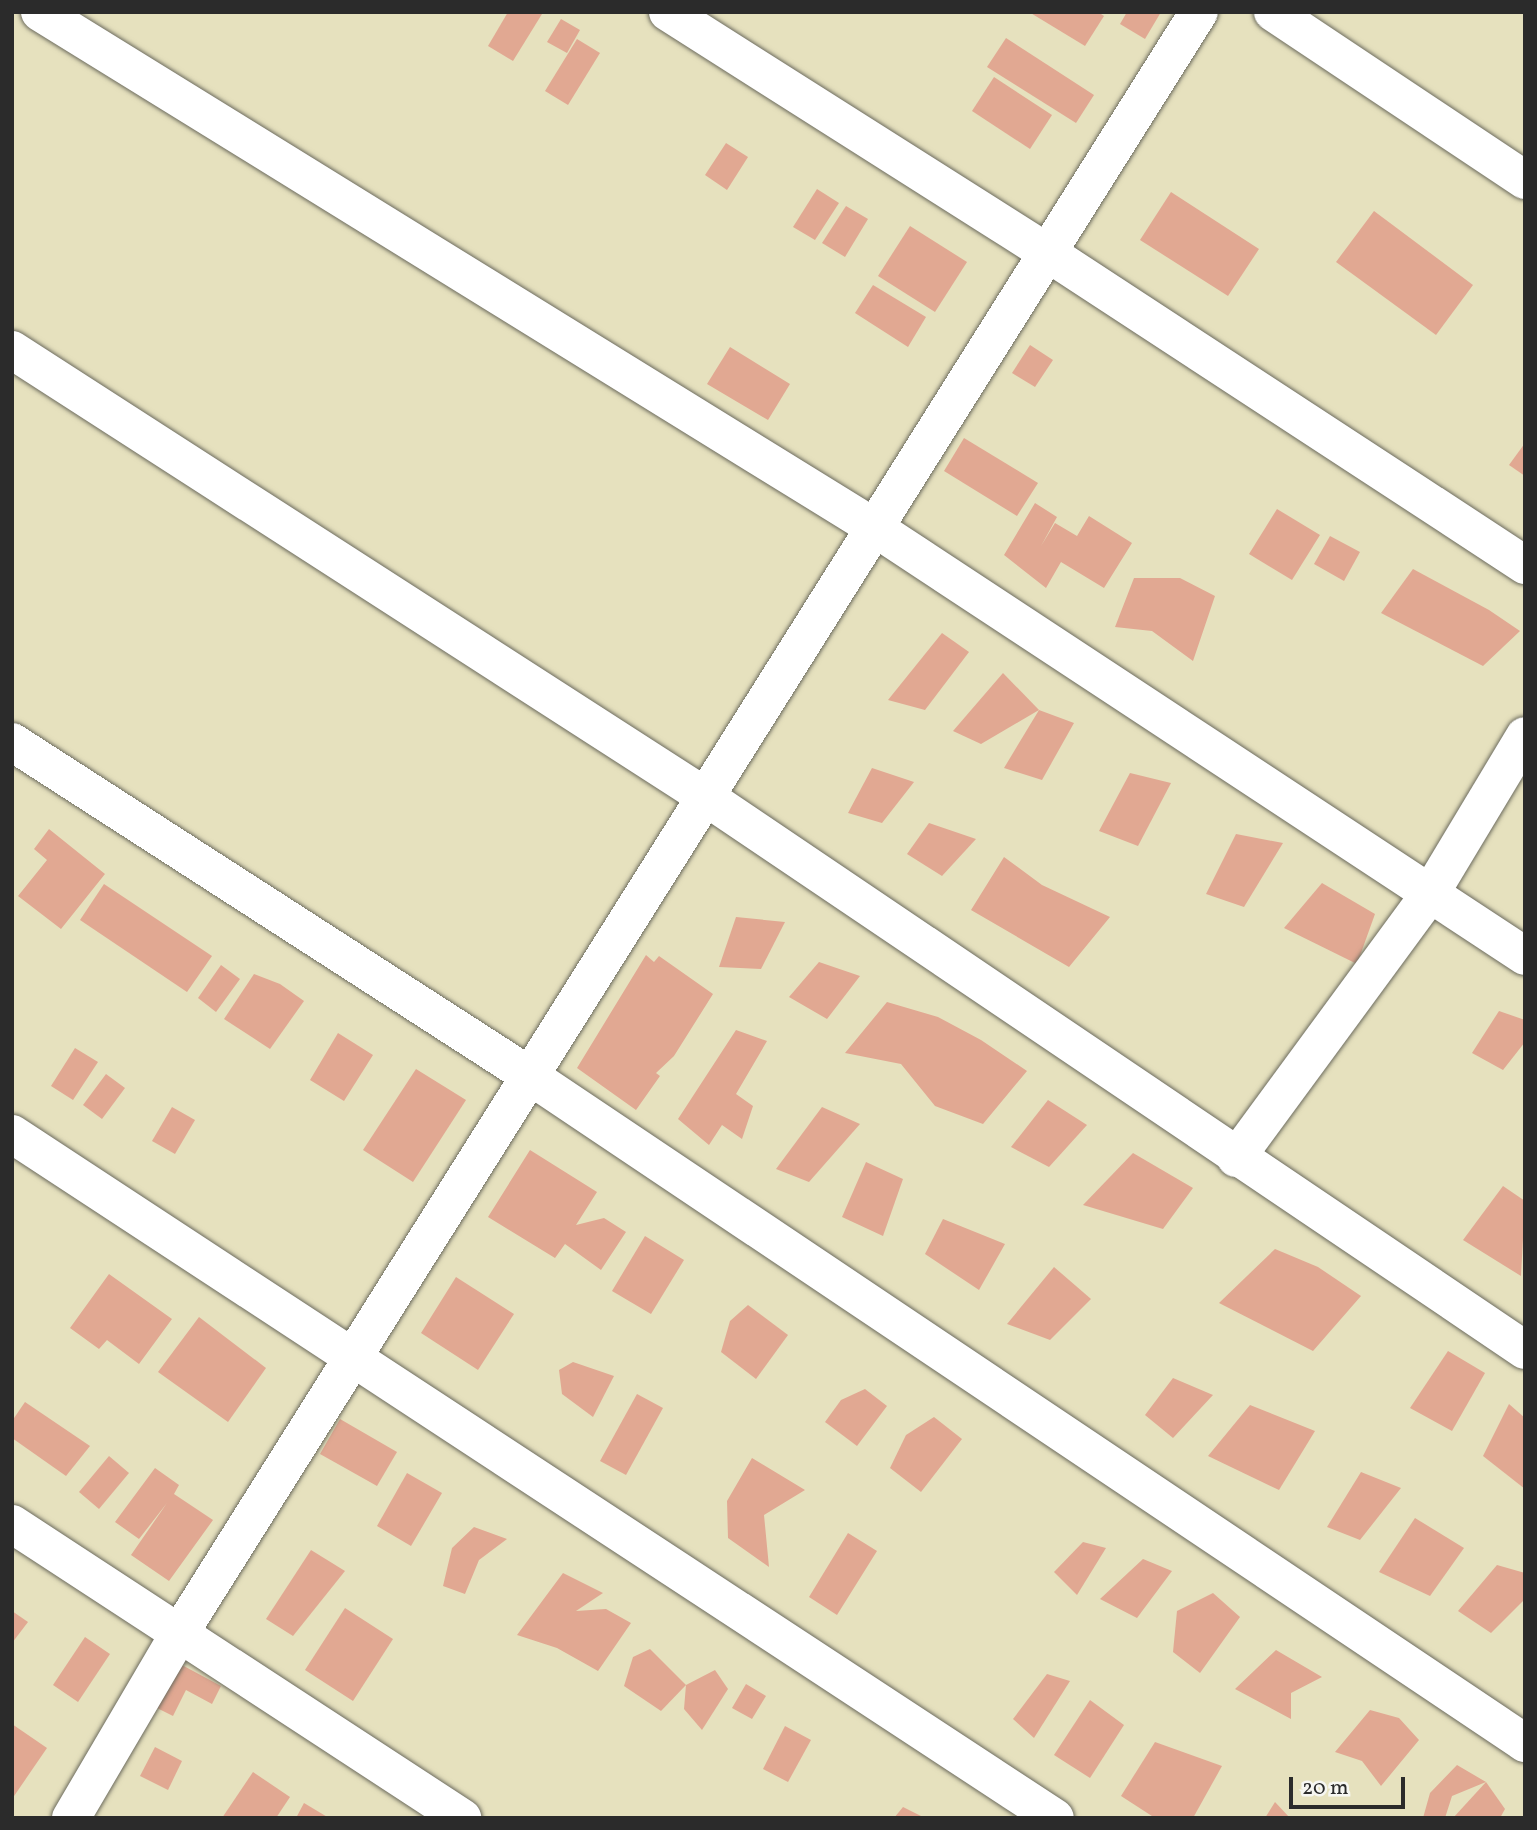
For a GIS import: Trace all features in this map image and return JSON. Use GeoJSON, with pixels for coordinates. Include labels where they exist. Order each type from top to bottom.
{"type":"FeatureCollection","features":[{"type":"Feature","properties":{"kind":"street"},"geometry":{"type":"LineString","coordinates":[[40,12],[875,528],[1525,956]]}},
{"type":"Feature","properties":{"kind":"street"},"geometry":{"type":"LineString","coordinates":[[668,12],[1048,253],[1525,565]]}},
{"type":"Feature","properties":{"kind":"street"},"geometry":{"type":"LineString","coordinates":[[71,1818],[179,1634],[1199,12]]}},
{"type":"Feature","properties":{"kind":"street"},"geometry":{"type":"LineString","coordinates":[[1273,12],[1525,180]]}},
{"type":"Feature","properties":{"kind":"street"},"geometry":{"type":"LineString","coordinates":[[12,350],[706,797],[1236,1158],[1525,1350]]}},
{"type":"Feature","properties":{"kind":"street"},"geometry":{"type":"LineString","coordinates":[[1236,1158],[1430,894],[1525,736]]}},
{"type":"Feature","properties":{"kind":"street"},"geometry":{"type":"LineString","coordinates":[[12,741],[530,1076],[1525,1743]]}},
{"type":"Feature","properties":{"kind":"street"},"geometry":{"type":"LineString","coordinates":[[12,1133],[1055,1818]]}},
{"type":"Feature","properties":{"kind":"street"},"geometry":{"type":"LineString","coordinates":[[12,1524],[462,1818]]}},
{"type":"Feature","properties":{"kind":"building"},"geometry":{"type":"Polygon","coordinates":[[[508,12],[542,14],[513,61],[488,46],[508,12]]]}},
{"type":"Feature","properties":{"kind":"building"},"geometry":{"type":"Polygon","coordinates":[[[1029,12],[1098,12],[1104,16],[1085,46],[1029,12]]]}},
{"type":"Feature","properties":{"kind":"building"},"geometry":{"type":"Polygon","coordinates":[[[1127,12],[1161,12],[1145,39],[1120,24],[1127,12]]]}},
{"type":"Feature","properties":{"kind":"building"},"geometry":{"type":"Polygon","coordinates":[[[561,19],[580,30],[567,53],[547,42],[561,19]]]}},
{"type":"Feature","properties":{"kind":"building"},"geometry":{"type":"Polygon","coordinates":[[[1006,38],[1094,95],[1076,123],[987,67],[1006,38]]]}},
{"type":"Feature","properties":{"kind":"building"},"geometry":{"type":"Polygon","coordinates":[[[577,39],[600,53],[568,105],[545,91],[577,39]]]}},
{"type":"Feature","properties":{"kind":"building"},"geometry":{"type":"Polygon","coordinates":[[[994,77],[1052,115],[1030,149],[972,111],[994,77]]]}},
{"type":"Feature","properties":{"kind":"building"},"geometry":{"type":"Polygon","coordinates":[[[726,143],[748,157],[727,190],[705,175],[726,143]]]}},
{"type":"Feature","properties":{"kind":"building"},"geometry":{"type":"Polygon","coordinates":[[[817,189],[839,203],[815,240],[793,227],[817,189]]]}},
{"type":"Feature","properties":{"kind":"building"},"geometry":{"type":"Polygon","coordinates":[[[1171,192],[1259,249],[1228,296],[1140,240],[1171,192]]]}},
{"type":"Feature","properties":{"kind":"building"},"geometry":{"type":"Polygon","coordinates":[[[846,206],[868,219],[845,257],[822,243],[846,206]]]}},
{"type":"Feature","properties":{"kind":"building"},"geometry":{"type":"Polygon","coordinates":[[[1374,211],[1473,285],[1436,335],[1336,262],[1374,211]]]}},
{"type":"Feature","properties":{"kind":"building"},"geometry":{"type":"Polygon","coordinates":[[[910,226],[967,262],[935,312],[878,276],[910,226]]]}},
{"type":"Feature","properties":{"kind":"building"},"geometry":{"type":"Polygon","coordinates":[[[873,285],[926,317],[908,347],[855,313],[873,285]]]}},
{"type":"Feature","properties":{"kind":"building"},"geometry":{"type":"Polygon","coordinates":[[[1030,345],[1053,360],[1035,387],[1012,373],[1030,345]]]}},
{"type":"Feature","properties":{"kind":"building"},"geometry":{"type":"Polygon","coordinates":[[[730,347],[790,384],[768,420],[707,384],[730,347]]]}},
{"type":"Feature","properties":{"kind":"building"},"geometry":{"type":"Polygon","coordinates":[[[964,438],[1038,483],[1017,516],[944,471],[964,438]]]}},
{"type":"Feature","properties":{"kind":"building"},"geometry":{"type":"Polygon","coordinates":[[[1525,443],[1525,476],[1509,465],[1525,443]]]}},
{"type":"Feature","properties":{"kind":"building"},"geometry":{"type":"Polygon","coordinates":[[[1035,503],[1057,517],[1041,546],[1055,523],[1077,536],[1089,516],[1132,543],[1104,588],[1061,562],[1046,588],[1004,555],[1035,503]]]}},
{"type":"Feature","properties":{"kind":"building"},"geometry":{"type":"Polygon","coordinates":[[[1277,509],[1320,535],[1292,580],[1249,554],[1277,509]]]}},
{"type":"Feature","properties":{"kind":"building"},"geometry":{"type":"Polygon","coordinates":[[[1330,536],[1360,552],[1344,581],[1314,564],[1330,536]]]}},
{"type":"Feature","properties":{"kind":"building"},"geometry":{"type":"Polygon","coordinates":[[[1413,569],[1489,610],[1520,631],[1483,666],[1381,613],[1413,569]]]}},
{"type":"Feature","properties":{"kind":"building"},"geometry":{"type":"Polygon","coordinates":[[[1134,578],[1180,578],[1215,596],[1193,661],[1152,631],[1115,627],[1134,578]]]}},
{"type":"Feature","properties":{"kind":"building"},"geometry":{"type":"Polygon","coordinates":[[[942,633],[969,652],[925,710],[888,700],[942,633]]]}},
{"type":"Feature","properties":{"kind":"building"},"geometry":{"type":"Polygon","coordinates":[[[1003,673],[1039,710],[981,744],[953,731],[1003,673]]]}},
{"type":"Feature","properties":{"kind":"building"},"geometry":{"type":"Polygon","coordinates":[[[1039,710],[1074,723],[1042,780],[1004,768],[1039,710]]]}},
{"type":"Feature","properties":{"kind":"building"},"geometry":{"type":"Polygon","coordinates":[[[872,768],[914,782],[882,823],[848,813],[872,768]]]}},
{"type":"Feature","properties":{"kind":"building"},"geometry":{"type":"Polygon","coordinates":[[[1130,773],[1171,783],[1138,846],[1099,831],[1130,773]]]}},
{"type":"Feature","properties":{"kind":"building"},"geometry":{"type":"Polygon","coordinates":[[[929,823],[976,839],[942,876],[907,854],[929,823]]]}},
{"type":"Feature","properties":{"kind":"building"},"geometry":{"type":"Polygon","coordinates":[[[49,829],[105,874],[61,929],[18,896],[47,860],[34,849],[49,829]]]}},
{"type":"Feature","properties":{"kind":"building"},"geometry":{"type":"Polygon","coordinates":[[[1236,834],[1283,843],[1244,907],[1206,894],[1236,834]]]}},
{"type":"Feature","properties":{"kind":"building"},"geometry":{"type":"Polygon","coordinates":[[[1004,857],[1042,885],[1110,917],[1069,967],[971,910],[1004,857]]]}},
{"type":"Feature","properties":{"kind":"building"},"geometry":{"type":"Polygon","coordinates":[[[1322,883],[1375,914],[1357,964],[1284,928],[1322,883]]]}},
{"type":"Feature","properties":{"kind":"building"},"geometry":{"type":"Polygon","coordinates":[[[104,884],[212,956],[187,992],[80,920],[104,884]]]}},
{"type":"Feature","properties":{"kind":"building"},"geometry":{"type":"Polygon","coordinates":[[[736,917],[785,922],[761,969],[719,967],[736,917]]]}},
{"type":"Feature","properties":{"kind":"building"},"geometry":{"type":"Polygon","coordinates":[[[646,955],[654,962],[659,956],[713,994],[674,1056],[656,1073],[660,1076],[636,1110],[577,1068],[646,955]]]}},
{"type":"Feature","properties":{"kind":"building"},"geometry":{"type":"Polygon","coordinates":[[[819,962],[860,976],[827,1019],[789,997],[819,962]]]}},
{"type":"Feature","properties":{"kind":"building"},"geometry":{"type":"Polygon","coordinates":[[[221,965],[240,979],[216,1012],[198,998],[221,965]]]}},
{"type":"Feature","properties":{"kind":"building"},"geometry":{"type":"Polygon","coordinates":[[[254,974],[280,984],[304,1001],[270,1049],[224,1019],[254,974]]]}},
{"type":"Feature","properties":{"kind":"building"},"geometry":{"type":"Polygon","coordinates":[[[887,1002],[938,1017],[981,1040],[1027,1071],[983,1124],[935,1106],[901,1064],[845,1053],[887,1002]]]}},
{"type":"Feature","properties":{"kind":"building"},"geometry":{"type":"Polygon","coordinates":[[[1499,1011],[1525,1020],[1525,1042],[1503,1070],[1472,1053],[1499,1011]]]}},
{"type":"Feature","properties":{"kind":"building"},"geometry":{"type":"Polygon","coordinates":[[[736,1030],[767,1041],[736,1094],[753,1106],[742,1139],[722,1125],[709,1145],[678,1119],[736,1030]]]}},
{"type":"Feature","properties":{"kind":"building"},"geometry":{"type":"Polygon","coordinates":[[[338,1033],[373,1055],[344,1101],[310,1080],[338,1033]]]}},
{"type":"Feature","properties":{"kind":"building"},"geometry":{"type":"Polygon","coordinates":[[[75,1048],[98,1062],[73,1100],[51,1086],[75,1048]]]}},
{"type":"Feature","properties":{"kind":"building"},"geometry":{"type":"Polygon","coordinates":[[[416,1069],[466,1100],[413,1182],[363,1150],[416,1069]]]}},
{"type":"Feature","properties":{"kind":"building"},"geometry":{"type":"Polygon","coordinates":[[[106,1074],[125,1088],[102,1119],[83,1105],[106,1074]]]}},
{"type":"Feature","properties":{"kind":"building"},"geometry":{"type":"Polygon","coordinates":[[[1048,1100],[1087,1125],[1049,1167],[1011,1147],[1048,1100]]]}},
{"type":"Feature","properties":{"kind":"building"},"geometry":{"type":"Polygon","coordinates":[[[172,1107],[195,1120],[175,1154],[152,1141],[172,1107]]]}},
{"type":"Feature","properties":{"kind":"building"},"geometry":{"type":"Polygon","coordinates":[[[822,1107],[860,1124],[809,1182],[776,1169],[822,1107]]]}},
{"type":"Feature","properties":{"kind":"building"},"geometry":{"type":"Polygon","coordinates":[[[530,1150],[597,1192],[576,1225],[604,1218],[626,1232],[601,1270],[565,1244],[555,1258],[488,1217],[530,1150]]]}},
{"type":"Feature","properties":{"kind":"building"},"geometry":{"type":"Polygon","coordinates":[[[1133,1153],[1193,1188],[1163,1229],[1083,1205],[1133,1153]]]}},
{"type":"Feature","properties":{"kind":"building"},"geometry":{"type":"Polygon","coordinates":[[[866,1162],[903,1179],[883,1236],[842,1217],[866,1162]]]}},
{"type":"Feature","properties":{"kind":"building"},"geometry":{"type":"Polygon","coordinates":[[[1503,1186],[1525,1201],[1521,1276],[1463,1240],[1503,1186]]]}},
{"type":"Feature","properties":{"kind":"building"},"geometry":{"type":"Polygon","coordinates":[[[943,1219],[1005,1244],[979,1290],[925,1254],[943,1219]]]}},
{"type":"Feature","properties":{"kind":"building"},"geometry":{"type":"Polygon","coordinates":[[[645,1236],[684,1260],[651,1314],[612,1291],[645,1236]]]}},
{"type":"Feature","properties":{"kind":"building"},"geometry":{"type":"Polygon","coordinates":[[[1275,1249],[1318,1267],[1361,1296],[1313,1351],[1219,1303],[1275,1249]]]}},
{"type":"Feature","properties":{"kind":"building"},"geometry":{"type":"Polygon","coordinates":[[[1054,1267],[1091,1299],[1050,1340],[1007,1324],[1054,1267]]]}},
{"type":"Feature","properties":{"kind":"building"},"geometry":{"type":"Polygon","coordinates":[[[109,1274],[172,1319],[139,1364],[107,1340],[99,1349],[70,1328],[109,1274]]]}},
{"type":"Feature","properties":{"kind":"building"},"geometry":{"type":"Polygon","coordinates":[[[456,1277],[514,1314],[478,1370],[421,1333],[456,1277]]]}},
{"type":"Feature","properties":{"kind":"building"},"geometry":{"type":"Polygon","coordinates":[[[748,1305],[788,1335],[756,1379],[721,1352],[730,1321],[748,1305]]]}},
{"type":"Feature","properties":{"kind":"building"},"geometry":{"type":"Polygon","coordinates":[[[199,1317],[266,1368],[228,1422],[158,1372],[199,1317]]]}},
{"type":"Feature","properties":{"kind":"building"},"geometry":{"type":"Polygon","coordinates":[[[1448,1351],[1485,1373],[1452,1431],[1410,1408],[1448,1351]]]}},
{"type":"Feature","properties":{"kind":"building"},"geometry":{"type":"Polygon","coordinates":[[[573,1362],[614,1376],[593,1417],[562,1394],[559,1370],[573,1362]]]}},
{"type":"Feature","properties":{"kind":"building"},"geometry":{"type":"Polygon","coordinates":[[[1173,1378],[1213,1395],[1173,1438],[1145,1415],[1173,1378]]]}},
{"type":"Feature","properties":{"kind":"building"},"geometry":{"type":"Polygon","coordinates":[[[865,1389],[887,1406],[857,1446],[825,1422],[841,1400],[865,1389]]]}},
{"type":"Feature","properties":{"kind":"building"},"geometry":{"type":"Polygon","coordinates":[[[637,1394],[663,1408],[626,1475],[600,1461],[637,1394]]]}},
{"type":"Feature","properties":{"kind":"building"},"geometry":{"type":"Polygon","coordinates":[[[25,1402],[90,1446],[66,1476],[12,1438],[12,1421],[25,1402]]]}},
{"type":"Feature","properties":{"kind":"building"},"geometry":{"type":"Polygon","coordinates":[[[1509,1404],[1525,1418],[1525,1489],[1483,1456],[1509,1404]]]}},
{"type":"Feature","properties":{"kind":"building"},"geometry":{"type":"Polygon","coordinates":[[[1250,1405],[1315,1431],[1279,1490],[1208,1456],[1250,1405]]]}},
{"type":"Feature","properties":{"kind":"building"},"geometry":{"type":"Polygon","coordinates":[[[934,1417],[962,1439],[921,1492],[890,1468],[906,1435],[934,1417]]]}},
{"type":"Feature","properties":{"kind":"building"},"geometry":{"type":"Polygon","coordinates":[[[340,1419],[397,1452],[377,1486],[320,1454],[340,1419]]]}},
{"type":"Feature","properties":{"kind":"building"},"geometry":{"type":"Polygon","coordinates":[[[109,1456],[129,1473],[99,1509],[79,1492],[109,1456]]]}},
{"type":"Feature","properties":{"kind":"building"},"geometry":{"type":"Polygon","coordinates":[[[752,1458],[805,1490],[764,1515],[769,1567],[728,1538],[727,1501],[752,1458]]]}},
{"type":"Feature","properties":{"kind":"building"},"geometry":{"type":"Polygon","coordinates":[[[155,1468],[179,1485],[174,1494],[213,1520],[169,1581],[131,1555],[167,1503],[139,1539],[115,1522],[155,1468]]]}},
{"type":"Feature","properties":{"kind":"building"},"geometry":{"type":"Polygon","coordinates":[[[1361,1472],[1401,1488],[1360,1540],[1327,1527],[1361,1472]]]}},
{"type":"Feature","properties":{"kind":"building"},"geometry":{"type":"Polygon","coordinates":[[[407,1473],[442,1493],[411,1546],[377,1526],[407,1473]]]}},
{"type":"Feature","properties":{"kind":"building"},"geometry":{"type":"Polygon","coordinates":[[[1415,1518],[1464,1548],[1430,1596],[1379,1572],[1415,1518]]]}},
{"type":"Feature","properties":{"kind":"building"},"geometry":{"type":"Polygon","coordinates":[[[474,1527],[507,1539],[479,1560],[465,1594],[443,1586],[452,1548],[474,1527]]]}},
{"type":"Feature","properties":{"kind":"building"},"geometry":{"type":"Polygon","coordinates":[[[848,1533],[877,1551],[837,1615],[809,1597],[848,1533]]]}},
{"type":"Feature","properties":{"kind":"building"},"geometry":{"type":"Polygon","coordinates":[[[1083,1542],[1106,1548],[1077,1595],[1054,1572],[1083,1542]]]}},
{"type":"Feature","properties":{"kind":"building"},"geometry":{"type":"Polygon","coordinates":[[[311,1550],[345,1571],[293,1636],[266,1619],[311,1550]]]}},
{"type":"Feature","properties":{"kind":"building"},"geometry":{"type":"Polygon","coordinates":[[[1143,1559],[1172,1571],[1137,1618],[1100,1599],[1143,1559]]]}},
{"type":"Feature","properties":{"kind":"building"},"geometry":{"type":"Polygon","coordinates":[[[1497,1565],[1525,1573],[1525,1599],[1491,1633],[1458,1611],[1497,1565]]]}},
{"type":"Feature","properties":{"kind":"building"},"geometry":{"type":"Polygon","coordinates":[[[563,1573],[603,1593],[576,1611],[606,1609],[631,1623],[598,1671],[557,1648],[517,1635],[563,1573]]]}},
{"type":"Feature","properties":{"kind":"building"},"geometry":{"type":"Polygon","coordinates":[[[1213,1593],[1240,1617],[1200,1673],[1173,1652],[1177,1611],[1213,1593]]]}},
{"type":"Feature","properties":{"kind":"building"},"geometry":{"type":"Polygon","coordinates":[[[345,1608],[393,1639],[353,1701],[305,1670],[345,1608]]]}},
{"type":"Feature","properties":{"kind":"building"},"geometry":{"type":"Polygon","coordinates":[[[12,1611],[28,1622],[12,1643],[12,1611]]]}},
{"type":"Feature","properties":{"kind":"building"},"geometry":{"type":"Polygon","coordinates":[[[85,1637],[110,1654],[78,1702],[53,1685],[85,1637]]]}},
{"type":"Feature","properties":{"kind":"building"},"geometry":{"type":"Polygon","coordinates":[[[650,1649],[686,1685],[661,1711],[624,1686],[633,1657],[650,1649]]]}},
{"type":"Feature","properties":{"kind":"building"},"geometry":{"type":"Polygon","coordinates":[[[1276,1650],[1322,1677],[1291,1693],[1291,1719],[1235,1689],[1276,1650]]]}},
{"type":"Feature","properties":{"kind":"building"},"geometry":{"type":"Polygon","coordinates":[[[180,1664],[221,1686],[212,1704],[186,1690],[173,1716],[157,1708],[180,1664]]]}},
{"type":"Feature","properties":{"kind":"building"},"geometry":{"type":"Polygon","coordinates":[[[715,1670],[728,1689],[702,1730],[684,1709],[686,1685],[715,1670]]]}},
{"type":"Feature","properties":{"kind":"building"},"geometry":{"type":"Polygon","coordinates":[[[1047,1674],[1070,1681],[1034,1738],[1013,1719],[1047,1674]]]}},
{"type":"Feature","properties":{"kind":"building"},"geometry":{"type":"Polygon","coordinates":[[[746,1684],[766,1696],[752,1719],[732,1708],[746,1684]]]}},
{"type":"Feature","properties":{"kind":"building"},"geometry":{"type":"Polygon","coordinates":[[[1090,1700],[1124,1725],[1090,1778],[1054,1755],[1090,1700]]]}},
{"type":"Feature","properties":{"kind":"building"},"geometry":{"type":"Polygon","coordinates":[[[1370,1710],[1399,1718],[1419,1740],[1381,1786],[1362,1761],[1335,1752],[1370,1710]]]}},
{"type":"Feature","properties":{"kind":"building"},"geometry":{"type":"Polygon","coordinates":[[[12,1724],[47,1748],[12,1799],[12,1724]]]}},
{"type":"Feature","properties":{"kind":"building"},"geometry":{"type":"Polygon","coordinates":[[[785,1726],[811,1740],[788,1782],[763,1769],[785,1726]]]}},
{"type":"Feature","properties":{"kind":"building"},"geometry":{"type":"Polygon","coordinates":[[[1155,1742],[1222,1766],[1193,1818],[1155,1818],[1121,1796],[1155,1742]]]}},
{"type":"Feature","properties":{"kind":"building"},"geometry":{"type":"Polygon","coordinates":[[[155,1747],[182,1761],[168,1790],[140,1776],[155,1747]]]}},
{"type":"Feature","properties":{"kind":"building"},"geometry":{"type":"Polygon","coordinates":[[[1457,1765],[1486,1782],[1452,1796],[1445,1818],[1423,1818],[1430,1793],[1457,1765]]]}},
{"type":"Feature","properties":{"kind":"building"},"geometry":{"type":"Polygon","coordinates":[[[253,1772],[290,1797],[276,1818],[222,1818],[253,1772]]]}},
{"type":"Feature","properties":{"kind":"building"},"geometry":{"type":"Polygon","coordinates":[[[1486,1782],[1505,1809],[1500,1818],[1453,1818],[1486,1782]]]}},
{"type":"Feature","properties":{"kind":"building"},"geometry":{"type":"Polygon","coordinates":[[[1275,1802],[1290,1818],[1265,1818],[1275,1802]]]}},
{"type":"Feature","properties":{"kind":"building"},"geometry":{"type":"Polygon","coordinates":[[[304,1803],[329,1818],[296,1818],[304,1803]]]}},
{"type":"Feature","properties":{"kind":"building"},"geometry":{"type":"Polygon","coordinates":[[[903,1807],[925,1818],[894,1818],[903,1807]]]}}]}
